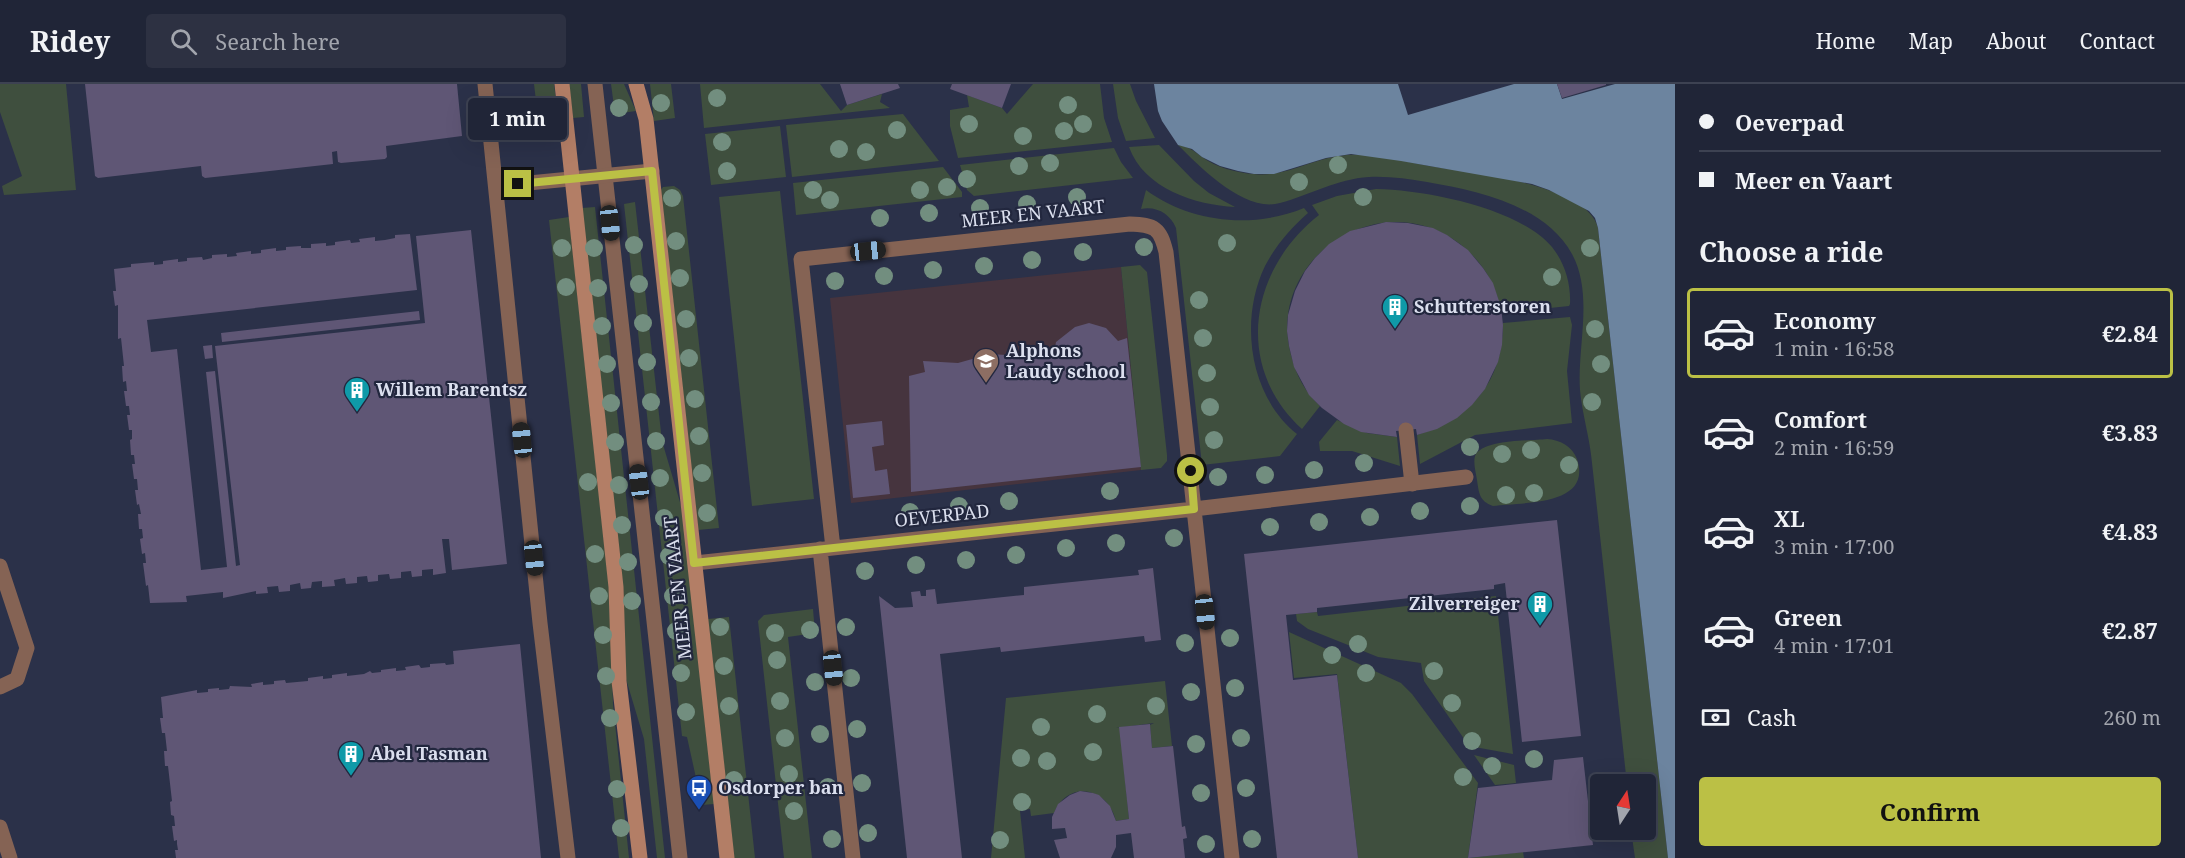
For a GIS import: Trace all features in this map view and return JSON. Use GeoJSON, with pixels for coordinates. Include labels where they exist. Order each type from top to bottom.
{"type":"FeatureCollection","features":[{"type":"Feature","properties":{"kind":"main road"},"geometry":{"type":"LineString","coordinates":[[562,84],[616,587],[620,681],[640,858]]}},
{"type":"Feature","properties":{"kind":"main road","name":"MEER EN VAART"},"geometry":{"type":"LineString","coordinates":[[636,84],[646,119],[727,858]]}},
{"type":"Feature","properties":{"kind":"street"},"geometry":{"type":"LineString","coordinates":[[485,84],[540,623],[568,858]]}},
{"type":"Feature","properties":{"kind":"street"},"geometry":{"type":"LineString","coordinates":[[595,84],[680,858]]}},
{"type":"Feature","properties":{"kind":"street"},"geometry":{"type":"LineString","coordinates":[[497,186],[652,171]]}},
{"type":"Feature","properties":{"kind":"street","name":"MEER EN VAART"},"geometry":{"type":"LineString","coordinates":[[853,858],[801,258],[1130,224],[1154,228],[1162,235],[1166,252],[1194,509]]}},
{"type":"Feature","properties":{"kind":"street"},"geometry":{"type":"LineString","coordinates":[[1406,430],[1412,484]]}},
{"type":"Feature","properties":{"kind":"street","name":"OEVERPAD"},"geometry":{"type":"LineString","coordinates":[[694,563],[1466,477]]}},
{"type":"Feature","properties":{"kind":"street"},"geometry":{"type":"LineString","coordinates":[[1194,509],[1232,858]]}},
{"type":"Feature","properties":{"kind":"street"},"geometry":{"type":"LineString","coordinates":[[0,566],[27,648],[17,679],[0,687]]}},
{"type":"Feature","properties":{"kind":"street"},"geometry":{"type":"LineString","coordinates":[[0,827],[10,858]]}},
{"type":"Feature","properties":{"kind":"shaded area","name":"Alphons Laudy school"},"geometry":{"type":"Polygon","coordinates":[[[1121,267],[1141,470],[851,503],[830,298],[1121,267]]]}},
{"type":"Feature","properties":{"kind":"green space"},"geometry":{"type":"Polygon","coordinates":[[[0,84],[66,84],[76,190],[4,195],[2,186],[22,176],[0,112],[0,84]]]}},
{"type":"Feature","properties":{"kind":"green space"},"geometry":{"type":"Polygon","coordinates":[[[534,84],[554,84],[560,132],[540,135],[534,84]]]}},
{"type":"Feature","properties":{"kind":"green space"},"geometry":{"type":"Polygon","coordinates":[[[569,84],[581,84],[584,117],[573,118],[569,84]]]}},
{"type":"Feature","properties":{"kind":"green space"},"geometry":{"type":"Polygon","coordinates":[[[611,84],[624,84],[636,111],[615,114],[611,84]]]}},
{"type":"Feature","properties":{"kind":"green space"},"geometry":{"type":"Polygon","coordinates":[[[650,84],[671,84],[675,118],[654,121],[650,84]]]}},
{"type":"Feature","properties":{"kind":"green space"},"geometry":{"type":"Polygon","coordinates":[[[700,84],[820,84],[841,111],[847,105],[882,94],[880,102],[890,108],[704,128],[700,84]]]}},
{"type":"Feature","properties":{"kind":"green space"},"geometry":{"type":"Polygon","coordinates":[[[1033,84],[1100,84],[1104,118],[1112,142],[958,158],[950,126],[950,110],[969,107],[967,95],[1002,108],[1007,114],[1033,84]]]}},
{"type":"Feature","properties":{"kind":"green space"},"geometry":{"type":"Polygon","coordinates":[[[1113,84],[1130,84],[1155,138],[1126,141],[1118,118],[1113,84]]]}},
{"type":"Feature","properties":{"kind":"green space"},"geometry":{"type":"Polygon","coordinates":[[[903,114],[939,161],[792,177],[786,125],[903,114]]]}},
{"type":"Feature","properties":{"kind":"green space"},"geometry":{"type":"Polygon","coordinates":[[[780,126],[786,177],[711,185],[705,134],[780,126]]]}},
{"type":"Feature","properties":{"kind":"green space"},"geometry":{"type":"Polygon","coordinates":[[[1159,145],[1194,181],[1209,193],[1235,207],[1204,203],[1188,198],[1159,184],[1146,174],[1136,162],[1129,147],[1159,145]]]}},
{"type":"Feature","properties":{"kind":"green space"},"geometry":{"type":"Polygon","coordinates":[[[1178,145],[1191,149],[1220,167],[1254,174],[1277,173],[1323,159],[1347,155],[1368,155],[1524,183],[1573,201],[1589,213],[1598,228],[1668,858],[1635,858],[1632,840],[1656,840],[1656,774],[1626,774],[1591,454],[1580,390],[1582,286],[1579,270],[1572,254],[1560,237],[1528,212],[1467,190],[1391,177],[1369,177],[1335,184],[1280,203],[1267,204],[1238,195],[1199,165],[1178,145]]]}},
{"type":"Feature","properties":{"kind":"green space"},"geometry":{"type":"Polygon","coordinates":[[[1114,148],[1133,178],[974,196],[967,190],[960,165],[1114,148]]]}},
{"type":"Feature","properties":{"kind":"green space"},"geometry":{"type":"Polygon","coordinates":[[[943,167],[962,192],[962,197],[796,215],[793,183],[943,167]]]}},
{"type":"Feature","properties":{"kind":"green space"},"geometry":{"type":"Polygon","coordinates":[[[674,186],[683,196],[719,528],[698,530],[661,190],[663,187],[674,186]]]}},
{"type":"Feature","properties":{"kind":"green space"},"geometry":{"type":"Polygon","coordinates":[[[1376,189],[1420,193],[1470,204],[1495,212],[1537,233],[1557,253],[1566,274],[1570,304],[1569,306],[1501,313],[1492,283],[1482,266],[1460,244],[1429,227],[1397,222],[1365,227],[1336,240],[1312,261],[1295,288],[1288,320],[1291,355],[1296,369],[1302,383],[1320,406],[1302,429],[1280,404],[1266,377],[1259,348],[1259,319],[1265,290],[1278,262],[1296,237],[1319,215],[1312,205],[1337,196],[1376,189]]]}},
{"type":"Feature","properties":{"kind":"green space"},"geometry":{"type":"Polygon","coordinates":[[[1146,190],[1182,210],[1223,219],[1264,219],[1304,208],[1308,213],[1284,237],[1269,258],[1257,287],[1252,310],[1253,356],[1259,378],[1268,399],[1281,418],[1297,434],[1280,456],[1202,465],[1176,228],[1162,212],[1147,208],[1141,209],[1146,190]]]}},
{"type":"Feature","properties":{"kind":"green space"},"geometry":{"type":"Polygon","coordinates":[[[780,191],[814,499],[752,506],[719,197],[780,191]]]}},
{"type":"Feature","properties":{"kind":"green space"},"geometry":{"type":"Polygon","coordinates":[[[635,202],[662,441],[682,509],[714,804],[702,805],[687,737],[682,736],[624,204],[635,202]]]}},
{"type":"Feature","properties":{"kind":"green space"},"geometry":{"type":"Polygon","coordinates":[[[595,207],[665,858],[657,858],[644,739],[626,679],[623,586],[582,208],[595,207]]]}},
{"type":"Feature","properties":{"kind":"green space"},"geometry":{"type":"Polygon","coordinates":[[[569,217],[609,587],[613,704],[629,858],[619,858],[549,220],[569,217]]]}},
{"type":"Feature","properties":{"kind":"green space"},"geometry":{"type":"Polygon","coordinates":[[[1140,265],[1147,272],[1167,455],[1167,461],[1161,468],[1141,470],[1121,267],[1140,265]]]}},
{"type":"Feature","properties":{"kind":"green space"},"geometry":{"type":"Polygon","coordinates":[[[1570,317],[1572,325],[1567,371],[1572,423],[1475,435],[1420,464],[1417,435],[1453,419],[1468,408],[1490,380],[1502,344],[1503,323],[1570,317]]]}},
{"type":"Feature","properties":{"kind":"green space"},"geometry":{"type":"Polygon","coordinates":[[[1337,420],[1367,433],[1397,437],[1400,466],[1352,451],[1320,451],[1319,442],[1337,420]]]}},
{"type":"Feature","properties":{"kind":"green space"},"geometry":{"type":"Polygon","coordinates":[[[1547,439],[1565,444],[1575,454],[1579,475],[1574,486],[1565,494],[1536,502],[1493,506],[1482,499],[1474,465],[1475,456],[1479,450],[1497,444],[1547,439]]]}},
{"type":"Feature","properties":{"kind":"green space"},"geometry":{"type":"Polygon","coordinates":[[[1496,596],[1513,754],[1469,746],[1424,681],[1421,663],[1378,657],[1308,629],[1297,621],[1296,614],[1317,612],[1318,616],[1496,596]]]}},
{"type":"Feature","properties":{"kind":"green space"},"geometry":{"type":"Polygon","coordinates":[[[813,609],[815,633],[788,637],[812,858],[784,858],[758,621],[764,615],[813,609]]]}},
{"type":"Feature","properties":{"kind":"green space"},"geometry":{"type":"Polygon","coordinates":[[[729,617],[755,858],[734,858],[708,619],[729,617]]]}},
{"type":"Feature","properties":{"kind":"green space"},"geometry":{"type":"Polygon","coordinates":[[[1289,632],[1401,683],[1412,694],[1478,783],[1468,858],[1358,858],[1337,674],[1294,678],[1289,632]]]}},
{"type":"Feature","properties":{"kind":"green space"},"geometry":{"type":"Polygon","coordinates":[[[1165,681],[1172,746],[1152,748],[1150,725],[1154,723],[1116,728],[1120,728],[1129,819],[1116,821],[1105,801],[1097,795],[1078,792],[1068,795],[1060,802],[1054,813],[1031,816],[1030,809],[1020,811],[1025,858],[991,858],[1006,698],[1165,681]]]}},
{"type":"Feature","properties":{"kind":"green space"},"geometry":{"type":"Polygon","coordinates":[[[1474,755],[1514,765],[1516,783],[1495,785],[1474,755]]]}},
{"type":"Feature","properties":{"kind":"green space"},"geometry":{"type":"Polygon","coordinates":[[[1523,852],[1524,858],[1468,858],[1523,852]]]}},
{"type":"Feature","properties":{"kind":"water"},"geometry":{"type":"Polygon","coordinates":[[[1154,84],[1398,84],[1408,115],[1514,84],[1557,84],[1562,99],[1615,84],[1675,84],[1675,858],[1668,858],[1598,228],[1595,218],[1589,211],[1549,190],[1532,184],[1351,154],[1326,158],[1274,174],[1254,174],[1220,166],[1192,149],[1178,145],[1158,111],[1154,84]]]}},
{"type":"Feature","properties":{"kind":"building"},"geometry":{"type":"Polygon","coordinates":[[[85,84],[457,84],[462,136],[386,146],[387,157],[385,159],[341,163],[338,162],[337,151],[332,152],[333,164],[205,178],[202,176],[201,166],[98,178],[95,176],[85,84]]]}},
{"type":"Feature","properties":{"kind":"building"},"geometry":{"type":"Polygon","coordinates":[[[840,84],[898,84],[900,88],[847,105],[840,84]]]}},
{"type":"Feature","properties":{"kind":"building"},"geometry":{"type":"Polygon","coordinates":[[[952,84],[1011,84],[1002,108],[950,89],[952,84]]]}},
{"type":"Feature","properties":{"kind":"building"},"geometry":{"type":"Polygon","coordinates":[[[1557,84],[1606,84],[1606,85],[1562,98],[1557,84]]]}},
{"type":"Feature","properties":{"kind":"building"},"geometry":{"type":"Polygon","coordinates":[[[1386,222],[1433,228],[1468,250],[1493,283],[1501,307],[1503,325],[1498,362],[1485,389],[1472,405],[1457,418],[1437,429],[1417,435],[1416,429],[1396,431],[1397,437],[1361,432],[1344,424],[1322,408],[1309,395],[1294,367],[1287,331],[1288,315],[1295,291],[1305,271],[1315,258],[1329,244],[1350,231],[1386,222]]]}},
{"type":"Feature","properties":{"kind":"building"},"geometry":{"type":"Polygon","coordinates":[[[471,230],[507,564],[452,570],[449,539],[442,539],[446,573],[433,575],[433,569],[422,570],[422,576],[412,577],[411,571],[401,572],[401,578],[390,579],[389,574],[378,575],[378,581],[368,582],[367,576],[357,577],[357,583],[346,584],[345,578],[334,580],[335,586],[322,587],[322,581],[312,582],[311,588],[301,589],[300,583],[290,585],[290,591],[279,592],[278,586],[267,587],[268,593],[256,594],[256,591],[223,598],[223,592],[186,596],[187,602],[150,603],[143,563],[146,563],[145,553],[142,554],[140,539],[143,538],[142,529],[139,529],[138,514],[141,514],[139,504],[137,505],[135,490],[138,490],[137,479],[134,479],[132,464],[135,464],[134,455],[131,455],[132,430],[129,430],[127,415],[130,415],[129,406],[126,406],[124,391],[127,391],[126,381],[123,382],[121,338],[118,339],[118,305],[115,306],[113,291],[116,291],[114,269],[131,267],[131,264],[154,262],[154,265],[178,259],[178,262],[187,261],[187,258],[202,257],[203,260],[212,258],[212,255],[227,254],[227,257],[251,251],[251,254],[261,253],[261,250],[276,248],[276,251],[286,250],[286,247],[311,248],[311,244],[326,243],[326,246],[350,240],[351,243],[360,242],[359,239],[375,237],[375,241],[385,240],[395,238],[395,235],[410,234],[417,290],[147,320],[151,352],[177,349],[201,570],[227,567],[206,372],[215,371],[236,566],[240,565],[215,346],[425,323],[416,236],[471,230]]]}},
{"type":"Feature","properties":{"kind":"building"},"geometry":{"type":"Polygon","coordinates":[[[419,311],[420,320],[222,342],[221,333],[419,311]]]}},
{"type":"Feature","properties":{"kind":"building"},"geometry":{"type":"Polygon","coordinates":[[[1089,323],[1106,328],[1118,341],[1127,338],[1141,467],[911,492],[909,376],[925,372],[923,361],[958,363],[990,354],[1023,356],[1055,347],[1056,342],[1075,327],[1089,323]]]}},
{"type":"Feature","properties":{"kind":"building"},"geometry":{"type":"Polygon","coordinates":[[[212,345],[213,358],[205,359],[203,346],[212,345]]]}},
{"type":"Feature","properties":{"kind":"building"},"geometry":{"type":"Polygon","coordinates":[[[882,421],[884,445],[872,447],[875,471],[887,469],[890,494],[853,498],[846,425],[882,421]]]}},
{"type":"Feature","properties":{"kind":"building","name":"Zilverreiger"},"geometry":{"type":"Polygon","coordinates":[[[1557,520],[1581,736],[1522,742],[1505,583],[1494,585],[1494,589],[1317,608],[1317,612],[1286,615],[1293,680],[1337,675],[1358,858],[1277,858],[1244,554],[1557,520]]]}},
{"type":"Feature","properties":{"kind":"building"},"geometry":{"type":"Polygon","coordinates":[[[1153,568],[1161,640],[1145,642],[1144,636],[1001,652],[1000,647],[940,654],[962,858],[907,858],[879,596],[895,608],[913,607],[911,592],[920,591],[921,596],[926,596],[926,590],[935,589],[937,604],[1024,595],[1024,587],[1139,575],[1138,570],[1153,568]]]}},
{"type":"Feature","properties":{"kind":"building","name":"Abel Tasman"},"geometry":{"type":"Polygon","coordinates":[[[520,644],[541,858],[176,858],[177,840],[174,841],[172,826],[175,826],[174,816],[171,815],[170,802],[172,801],[168,766],[165,766],[164,751],[167,751],[165,733],[162,733],[160,718],[163,718],[161,697],[197,690],[197,693],[208,692],[208,689],[229,689],[230,686],[252,687],[251,684],[263,682],[263,685],[285,680],[286,683],[308,681],[308,678],[323,676],[323,679],[332,678],[332,675],[347,673],[347,676],[396,668],[396,671],[406,670],[405,667],[419,665],[421,668],[430,667],[430,664],[454,664],[453,651],[520,644]]]}},
{"type":"Feature","properties":{"kind":"building"},"geometry":{"type":"Polygon","coordinates":[[[1150,724],[1152,748],[1173,746],[1182,827],[1185,826],[1187,838],[1183,839],[1185,858],[1134,858],[1131,833],[1116,835],[1116,847],[1111,858],[1060,858],[1054,840],[1067,838],[1065,828],[1052,829],[1052,817],[1058,804],[1070,795],[1080,791],[1099,795],[1110,806],[1116,821],[1129,819],[1119,727],[1150,724]]]}},
{"type":"Feature","properties":{"kind":"building"},"geometry":{"type":"Polygon","coordinates":[[[1583,757],[1590,840],[1592,840],[1593,845],[1468,858],[1478,788],[1552,780],[1554,760],[1583,757]]]}},
{"type":"Feature","properties":{"kind":"place","name":"Schutterstoren"},"geometry":{"type":"Point","coordinates":[1395,330]}},
{"type":"Feature","properties":{"kind":"place","name":"Alphons Laudy school"},"geometry":{"type":"Point","coordinates":[986,384]}},
{"type":"Feature","properties":{"kind":"place","name":"Willem Barentsz"},"geometry":{"type":"Point","coordinates":[357,413]}},
{"type":"Feature","properties":{"kind":"place","name":"Zilverreiger"},"geometry":{"type":"Point","coordinates":[1540,627]}},
{"type":"Feature","properties":{"kind":"place","name":"Abel Tasman"},"geometry":{"type":"Point","coordinates":[351,777]}},
{"type":"Feature","properties":{"kind":"place","name":"Osdorper ban"},"geometry":{"type":"Point","coordinates":[699,811]}},
{"type":"Feature","properties":{"kind":"route"},"geometry":{"type":"LineString","coordinates":[[518,184],[652,171],[694,563],[1194,509],[1191,471]]}}]}
